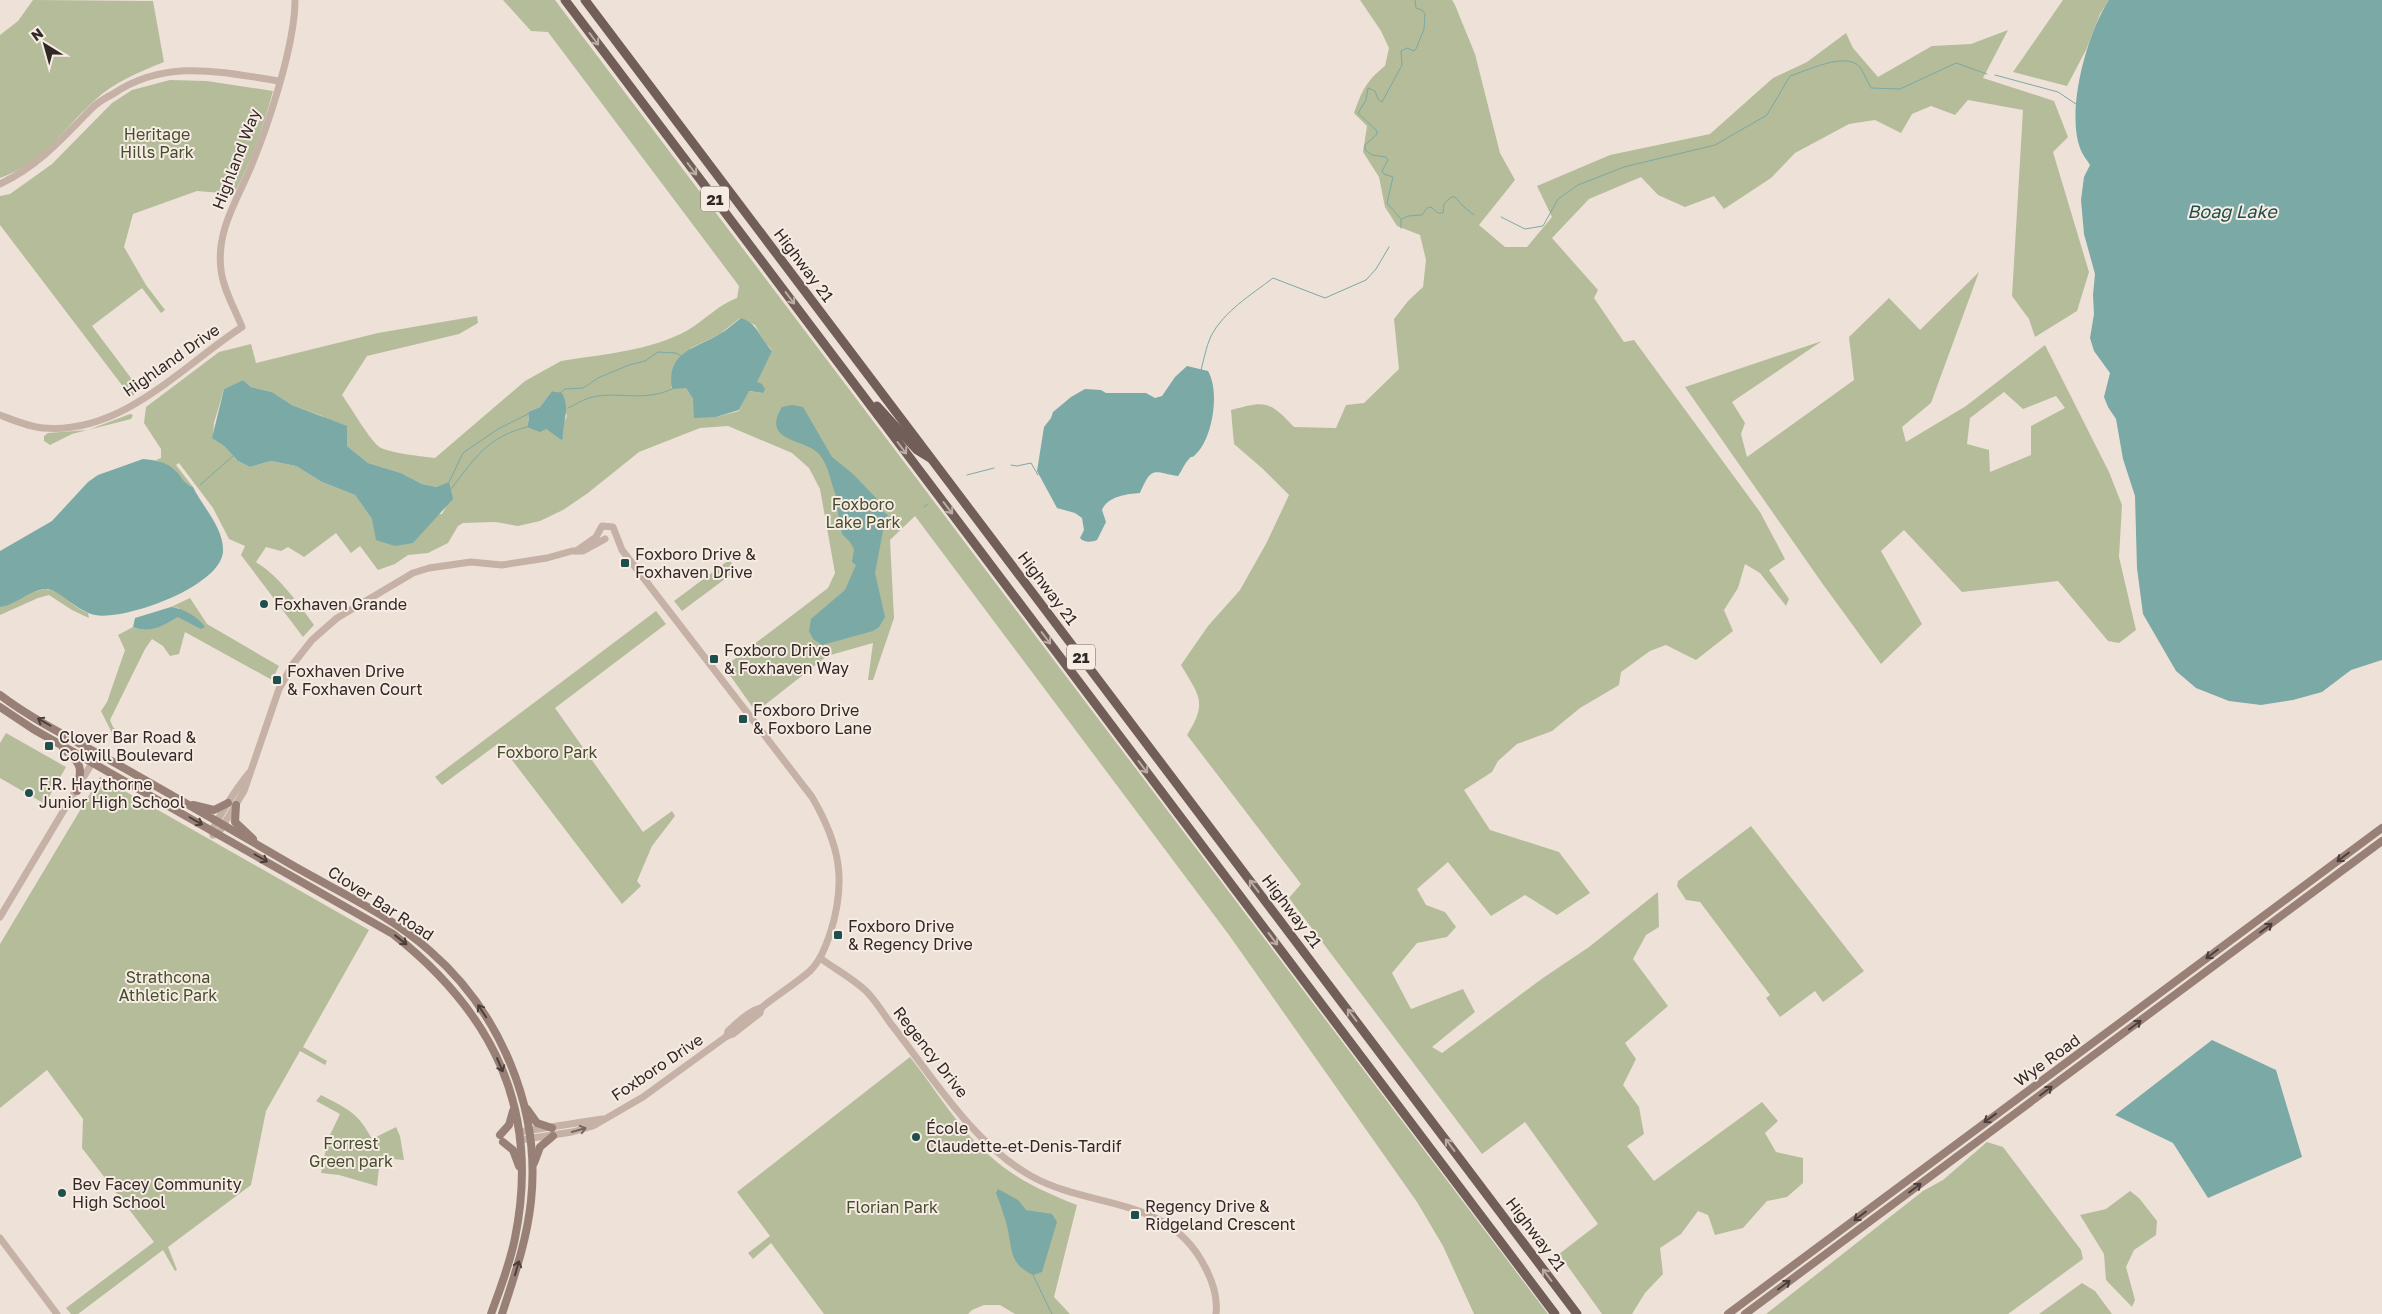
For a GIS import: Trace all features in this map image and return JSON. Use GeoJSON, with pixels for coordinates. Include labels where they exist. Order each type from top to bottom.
{"type":"FeatureCollection","features":[{"type":"Feature","properties":{"kind":"main road","name":"Highway 21"},"geometry":{"type":"LineString","coordinates":[[564,0],[1555,1314]]}},
{"type":"Feature","properties":{"kind":"main road","name":"Highway 21"},"geometry":{"type":"LineString","coordinates":[[585,0],[1577,1314]]}},
{"type":"Feature","properties":{"kind":"main road"},"geometry":{"type":"LineString","coordinates":[[854,383],[917,450],[932,458]]}},
{"type":"Feature","properties":{"kind":"main road","name":"Clover Bar Road"},"geometry":{"type":"LineString","coordinates":[[0,695],[401,928],[442,962],[469,993],[498,1036],[510,1062],[524,1103],[529,1136],[532,1177],[531,1199],[524,1242],[502,1314]]}},
{"type":"Feature","properties":{"kind":"main road","name":"Clover Bar Road"},"geometry":{"type":"LineString","coordinates":[[0,707],[44,735],[368,918],[393,934],[428,962],[459,995],[474,1015],[496,1055],[514,1104],[520,1136],[522,1181],[515,1240],[492,1314]]}},
{"type":"Feature","properties":{"kind":"main road"},"geometry":{"type":"LineString","coordinates":[[44,735],[77,759],[80,764],[76,791]]}},
{"type":"Feature","properties":{"kind":"main road"},"geometry":{"type":"LineString","coordinates":[[184,802],[214,810],[232,804],[235,822],[262,847]]}},
{"type":"Feature","properties":{"kind":"main road","name":"Wye Road"},"geometry":{"type":"LineString","coordinates":[[1728,1314],[2382,828]]}},
{"type":"Feature","properties":{"kind":"main road","name":"Wye Road"},"geometry":{"type":"LineString","coordinates":[[1745,1314],[2382,842]]}},
{"type":"Feature","properties":{"kind":"main road"},"geometry":{"type":"LineString","coordinates":[[524,1103],[534,1121],[552,1132],[536,1153],[532,1177]]}},
{"type":"Feature","properties":{"kind":"main road"},"geometry":{"type":"LineString","coordinates":[[514,1104],[512,1118],[502,1138],[514,1152],[522,1181]]}},
{"type":"Feature","properties":{"kind":"main road"},"geometry":{"type":"LineString","coordinates":[[1547,1303],[1560,1314]]}},
{"type":"Feature","properties":{"kind":"street","name":"Highland Way"},"geometry":{"type":"LineString","coordinates":[[242,327],[221,271],[220,245],[223,228],[259,146],[279,81],[293,28],[295,0]]}},
{"type":"Feature","properties":{"kind":"street"},"geometry":{"type":"LineString","coordinates":[[0,184],[31,167],[64,139],[92,107],[128,83],[170,71],[199,69],[279,81]]}},
{"type":"Feature","properties":{"kind":"street","name":"Highland Drive"},"geometry":{"type":"LineString","coordinates":[[0,415],[42,428],[63,428],[94,422],[133,406],[242,327]]}},
{"type":"Feature","properties":{"kind":"street"},"geometry":{"type":"LineString","coordinates":[[215,832],[249,773],[279,689],[293,664],[312,640],[345,613],[413,573],[428,568],[471,562],[502,565],[576,551],[590,548],[607,540],[615,535],[614,529],[611,525],[602,526],[600,532],[576,551]]}},
{"type":"Feature","properties":{"kind":"street"},"geometry":{"type":"LineString","coordinates":[[600,532],[607,540]]}},
{"type":"Feature","properties":{"kind":"street","name":"Foxboro Drive"},"geometry":{"type":"LineString","coordinates":[[520,1136],[593,1126],[602,1119],[643,1097],[727,1036],[728,1031],[755,1009],[761,1008],[810,971],[820,958],[837,914],[840,885],[837,853],[824,818],[808,791],[622,550],[615,535]]}},
{"type":"Feature","properties":{"kind":"street","name":"Foxboro Drive"},"geometry":{"type":"LineString","coordinates":[[607,540],[622,550]]}},
{"type":"Feature","properties":{"kind":"street"},"geometry":{"type":"LineString","coordinates":[[0,917],[98,753]]}},
{"type":"Feature","properties":{"kind":"street","name":"Foxboro Drive"},"geometry":{"type":"LineString","coordinates":[[799,978],[829,935]]}},
{"type":"Feature","properties":{"kind":"street","name":"Regency Drive"},"geometry":{"type":"LineString","coordinates":[[820,958],[866,991],[976,1132],[998,1154],[1030,1176],[1065,1191],[1148,1213],[1166,1222],[1182,1234],[1194,1248],[1214,1286],[1216,1314]]}},
{"type":"Feature","properties":{"kind":"street"},"geometry":{"type":"LineString","coordinates":[[0,1238],[57,1314]]}},
{"type":"Feature","properties":{"kind":"green space"},"geometry":{"type":"Polygon","coordinates":[[[33,0],[153,1],[164,62],[110,88],[94,101],[40,155],[15,172],[0,178],[0,35],[18,21],[33,0]]]}},
{"type":"Feature","properties":{"kind":"green space","name":"Foxboro Lake Park"},"geometry":{"type":"Polygon","coordinates":[[[503,0],[555,0],[1548,1314],[1474,1314],[1443,1246],[1417,1202],[1229,935],[915,516],[890,540],[894,618],[873,680],[868,680],[873,643],[827,656],[756,712],[724,667],[828,588],[835,573],[820,489],[809,468],[792,453],[728,426],[700,428],[639,452],[588,493],[563,510],[540,521],[518,526],[495,522],[463,523],[458,526],[448,543],[428,553],[408,555],[395,564],[378,570],[360,546],[351,553],[336,533],[304,557],[288,547],[281,551],[266,547],[256,562],[281,583],[314,625],[303,637],[241,555],[245,546],[229,539],[213,508],[179,463],[176,465],[193,487],[187,485],[175,470],[156,460],[161,458],[161,449],[144,423],[146,407],[219,352],[251,344],[256,363],[378,333],[477,316],[478,323],[459,334],[367,356],[342,395],[367,432],[381,448],[435,458],[525,381],[561,361],[626,351],[658,343],[688,330],[737,298],[739,286],[548,32],[531,31],[503,0]],[[740,318],[720,334],[691,348],[671,388],[686,388],[693,399],[716,417],[739,411],[748,391],[762,393],[756,382],[772,350],[765,343],[755,325],[740,318]],[[243,380],[224,389],[214,423],[213,438],[224,446],[238,461],[250,467],[271,461],[296,466],[322,482],[355,495],[372,519],[442,514],[447,505],[437,487],[422,484],[401,473],[368,463],[347,446],[322,416],[292,405],[272,392],[251,387],[243,380]],[[552,391],[540,407],[528,412],[527,427],[546,429],[561,440],[563,439],[562,427],[567,416],[557,392],[552,391]]]}},
{"type":"Feature","properties":{"kind":"green space"},"geometry":{"type":"Polygon","coordinates":[[[1360,0],[1452,0],[1455,5],[1475,54],[1500,153],[1515,180],[1479,225],[1505,247],[1527,247],[1552,217],[1537,186],[1610,155],[1710,134],[1773,78],[1807,62],[1846,33],[1853,48],[1878,77],[1932,46],[1971,44],[2008,30],[1983,78],[2054,101],[2068,137],[2053,152],[2089,272],[2077,311],[2035,337],[2029,319],[2012,296],[2023,110],[1968,100],[1955,115],[1931,106],[1912,114],[1901,133],[1875,120],[1849,124],[1795,153],[1771,178],[1724,209],[1714,196],[1685,207],[1658,195],[1641,177],[1589,199],[1552,238],[1598,290],[1594,298],[1624,342],[1634,340],[1760,512],[1785,559],[1769,570],[1789,599],[1786,606],[1760,573],[1745,564],[1738,588],[1724,610],[1733,631],[1696,660],[1666,645],[1650,651],[1621,672],[1619,685],[1580,708],[1552,731],[1517,744],[1498,761],[1492,772],[1464,790],[1490,830],[1559,852],[1590,893],[1557,915],[1525,895],[1491,916],[1448,862],[1417,889],[1426,905],[1445,912],[1456,927],[1447,937],[1417,943],[1392,973],[1411,1009],[1463,989],[1475,1012],[1432,1047],[1442,1053],[1543,978],[1589,947],[1658,892],[1659,927],[1646,935],[1633,959],[1668,1006],[1625,1043],[1636,1059],[1623,1085],[1639,1107],[1644,1134],[1627,1146],[1654,1181],[1762,1102],[1778,1121],[1765,1133],[1776,1152],[1803,1158],[1803,1183],[1787,1197],[1767,1201],[1743,1228],[1715,1235],[1708,1215],[1698,1211],[1681,1234],[1660,1248],[1663,1274],[1645,1293],[1632,1314],[1602,1314],[1559,1254],[1598,1224],[1525,1122],[1482,1154],[1289,898],[1301,884],[1187,735],[1194,724],[1199,707],[1199,699],[1181,665],[1208,626],[1240,590],[1267,542],[1289,495],[1234,444],[1231,410],[1252,405],[1266,405],[1279,412],[1294,427],[1336,428],[1346,405],[1364,403],[1399,369],[1394,319],[1408,301],[1423,287],[1426,260],[1420,235],[1397,226],[1385,207],[1379,177],[1363,152],[1367,126],[1354,113],[1365,87],[1385,66],[1389,48],[1381,31],[1360,0]]]}},
{"type":"Feature","properties":{"kind":"green space"},"geometry":{"type":"Polygon","coordinates":[[[2063,0],[2109,0],[2100,14],[2086,50],[2067,86],[2013,72],[2063,0]]]}},
{"type":"Feature","properties":{"kind":"green space","name":"Heritage Hills Park"},"geometry":{"type":"Polygon","coordinates":[[[170,80],[207,81],[273,91],[256,144],[234,194],[197,191],[133,214],[124,247],[146,285],[165,310],[161,313],[142,288],[92,326],[140,390],[131,397],[0,225],[0,196],[10,194],[52,164],[112,103],[132,90],[170,80]]]}},
{"type":"Feature","properties":{"kind":"green space"},"geometry":{"type":"Polygon","coordinates":[[[1979,272],[1931,403],[1902,427],[1906,442],[1966,406],[2045,345],[2109,472],[2122,505],[2119,557],[2136,630],[2119,643],[2108,641],[2058,581],[1962,592],[1904,530],[1881,551],[1922,624],[1881,664],[1685,387],[1822,341],[1732,402],[1745,423],[1741,434],[1747,457],[1854,380],[1849,337],[1889,298],[1920,330],[1979,272]],[[2004,392],[1970,418],[1967,444],[1989,450],[1990,472],[2031,455],[2031,426],[2065,408],[2056,396],[2023,409],[2004,392]]]}},
{"type":"Feature","properties":{"kind":"green space"},"geometry":{"type":"Polygon","coordinates":[[[130,414],[133,415],[131,419],[89,430],[130,414]]]}},
{"type":"Feature","properties":{"kind":"green space"},"geometry":{"type":"Polygon","coordinates":[[[88,430],[72,434],[50,445],[44,441],[44,436],[48,433],[88,430]]]}},
{"type":"Feature","properties":{"kind":"green space"},"geometry":{"type":"Polygon","coordinates":[[[729,560],[737,570],[682,611],[674,601],[729,560]]]}},
{"type":"Feature","properties":{"kind":"green space"},"geometry":{"type":"Polygon","coordinates":[[[45,589],[56,592],[88,613],[89,618],[72,610],[49,595],[0,615],[0,607],[33,592],[45,589]]]}},
{"type":"Feature","properties":{"kind":"green space"},"geometry":{"type":"Polygon","coordinates":[[[190,598],[207,624],[279,666],[272,680],[185,632],[179,654],[170,656],[163,646],[152,639],[145,649],[110,720],[113,727],[126,739],[124,743],[113,741],[114,737],[101,711],[107,702],[125,650],[118,635],[133,627],[146,630],[157,628],[167,623],[178,617],[179,608],[171,607],[190,598]]]}},
{"type":"Feature","properties":{"kind":"green space","name":"Foxboro Park"},"geometry":{"type":"Polygon","coordinates":[[[656,611],[666,624],[555,708],[643,832],[672,811],[675,816],[652,846],[637,881],[641,886],[622,904],[499,743],[442,785],[435,777],[656,611]]]}},
{"type":"Feature","properties":{"kind":"green space"},"geometry":{"type":"Polygon","coordinates":[[[6,733],[66,767],[45,804],[0,778],[0,743],[6,733]]]}},
{"type":"Feature","properties":{"kind":"green space","name":"Strathcona Athletic Park"},"geometry":{"type":"Polygon","coordinates":[[[100,777],[369,930],[303,1047],[327,1061],[325,1065],[300,1051],[266,1111],[251,1185],[168,1247],[177,1270],[175,1271],[163,1250],[78,1314],[71,1314],[66,1308],[154,1242],[82,1148],[83,1119],[47,1070],[0,1108],[0,944],[100,777]]]}},
{"type":"Feature","properties":{"kind":"green space"},"geometry":{"type":"Polygon","coordinates":[[[1751,826],[1864,971],[1823,1002],[1815,991],[1780,1017],[1766,998],[1770,995],[1700,902],[1686,900],[1677,886],[1678,881],[1751,826]]]}},
{"type":"Feature","properties":{"kind":"green space","name":"Florian Park"},"geometry":{"type":"Polygon","coordinates":[[[910,1057],[958,1122],[990,1156],[1010,1172],[1031,1185],[1077,1205],[1054,1297],[1070,1314],[1015,1314],[1000,1305],[984,1305],[972,1310],[968,1314],[824,1314],[771,1243],[753,1259],[748,1253],[770,1236],[737,1192],[910,1057]]]}},
{"type":"Feature","properties":{"kind":"green space","name":"Forrest Green park"},"geometry":{"type":"Polygon","coordinates":[[[321,1095],[356,1116],[372,1139],[396,1127],[400,1136],[404,1160],[380,1158],[377,1186],[339,1175],[321,1173],[328,1139],[340,1114],[316,1101],[321,1095]]]}},
{"type":"Feature","properties":{"kind":"green space"},"geometry":{"type":"Polygon","coordinates":[[[1987,1142],[2003,1147],[2081,1250],[2083,1259],[2008,1314],[1766,1314],[1923,1191],[1943,1180],[1987,1142]]]}},
{"type":"Feature","properties":{"kind":"green space"},"geometry":{"type":"Polygon","coordinates":[[[2130,1191],[2139,1198],[2157,1221],[2156,1235],[2134,1250],[2126,1267],[2135,1300],[2132,1307],[2106,1280],[2104,1254],[2080,1215],[2106,1209],[2130,1191]]]}},
{"type":"Feature","properties":{"kind":"green space"},"geometry":{"type":"Polygon","coordinates":[[[2082,1283],[2095,1291],[2112,1314],[2039,1314],[2082,1283]]]}},
{"type":"Feature","properties":{"kind":"water","name":"Boag Lake"},"geometry":{"type":"Polygon","coordinates":[[[2109,0],[2382,0],[2382,660],[2351,670],[2322,692],[2293,700],[2261,705],[2229,701],[2196,688],[2176,671],[2143,614],[2137,568],[2135,496],[2123,459],[2116,419],[2104,397],[2110,373],[2094,351],[2090,338],[2094,314],[2095,274],[2084,234],[2081,200],[2084,177],[2090,165],[2081,150],[2076,132],[2077,93],[2086,51],[2101,14],[2109,0]]]}},
{"type":"Feature","properties":{"kind":"water"},"geometry":{"type":"Polygon","coordinates":[[[741,318],[747,320],[755,327],[772,351],[757,382],[762,384],[765,389],[763,393],[749,391],[739,410],[716,417],[694,418],[693,399],[686,388],[672,389],[671,377],[673,367],[683,354],[721,333],[741,318]]]}},
{"type":"Feature","properties":{"kind":"water"},"geometry":{"type":"Polygon","coordinates":[[[1187,366],[1208,371],[1214,390],[1213,414],[1201,448],[1187,461],[1178,476],[1158,472],[1151,474],[1140,493],[1124,495],[1113,499],[1105,505],[1102,510],[1106,522],[1097,540],[1088,542],[1082,540],[1080,538],[1084,530],[1082,518],[1075,513],[1057,508],[1037,471],[1044,427],[1053,412],[1071,397],[1085,389],[1101,390],[1106,393],[1146,393],[1155,398],[1162,396],[1175,377],[1187,366]]]}},
{"type":"Feature","properties":{"kind":"water"},"geometry":{"type":"Polygon","coordinates":[[[243,380],[251,387],[272,392],[292,405],[347,426],[347,446],[368,463],[401,473],[422,484],[437,487],[449,482],[453,499],[413,543],[395,546],[376,540],[372,519],[355,495],[322,482],[296,466],[271,461],[250,467],[238,461],[224,446],[212,438],[224,389],[243,380]]]}},
{"type":"Feature","properties":{"kind":"water"},"geometry":{"type":"Polygon","coordinates":[[[552,391],[562,393],[565,399],[566,411],[563,439],[561,440],[546,429],[540,432],[527,427],[528,412],[540,407],[552,391]]]}},
{"type":"Feature","properties":{"kind":"water"},"geometry":{"type":"Polygon","coordinates":[[[792,405],[803,407],[832,457],[853,474],[876,498],[881,510],[888,515],[885,520],[875,573],[885,617],[879,627],[873,631],[822,645],[813,639],[809,631],[811,619],[845,590],[856,565],[852,562],[854,549],[842,534],[836,501],[840,498],[836,496],[828,470],[820,455],[805,445],[781,434],[777,427],[777,419],[782,407],[792,405]]]}},
{"type":"Feature","properties":{"kind":"water"},"geometry":{"type":"Polygon","coordinates":[[[143,459],[169,465],[185,482],[193,487],[212,518],[220,534],[223,551],[218,564],[207,577],[190,588],[148,607],[109,615],[88,613],[56,592],[46,589],[34,592],[6,606],[0,607],[0,551],[52,521],[88,482],[98,475],[143,459]]]}},
{"type":"Feature","properties":{"kind":"water"},"geometry":{"type":"Polygon","coordinates":[[[171,607],[190,614],[205,627],[201,629],[178,617],[157,628],[146,630],[133,627],[135,618],[171,607]]]}},
{"type":"Feature","properties":{"kind":"water"},"geometry":{"type":"Polygon","coordinates":[[[2212,1040],[2276,1070],[2302,1157],[2208,1198],[2173,1143],[2115,1115],[2212,1040]]]}},
{"type":"Feature","properties":{"kind":"water"},"geometry":{"type":"Polygon","coordinates":[[[998,1189],[1018,1200],[1026,1210],[1052,1214],[1057,1222],[1042,1272],[1033,1275],[1015,1261],[1006,1222],[996,1193],[998,1189]]]}},
{"type":"Feature","properties":{"kind":"waterway"},"geometry":{"type":"LineString","coordinates":[[1401,219],[1387,203],[1393,177],[1384,174],[1382,171],[1388,160],[1386,157],[1372,155],[1365,150],[1365,145],[1377,134],[1377,131],[1358,113],[1366,100],[1368,88],[1375,91],[1378,99],[1382,102],[1402,65],[1401,51],[1407,48],[1414,51],[1416,49],[1424,29],[1425,14],[1422,10],[1416,8],[1415,0]]}},
{"type":"Feature","properties":{"kind":"waterway"},"geometry":{"type":"LineString","coordinates":[[1501,217],[1525,229],[1543,226],[1558,199],[1578,185],[1624,167],[1715,145],[1767,115],[1790,76],[1815,67],[1836,61],[1854,63],[1860,67],[1871,88],[1900,89],[1956,63],[1987,74]]}},
{"type":"Feature","properties":{"kind":"waterway"},"geometry":{"type":"LineString","coordinates":[[1995,75],[2058,92],[2076,104]]}},
{"type":"Feature","properties":{"kind":"waterway"},"geometry":{"type":"LineString","coordinates":[[1402,219],[1408,216],[1422,215],[1427,208],[1431,207],[1438,213],[1443,213],[1444,204],[1451,197],[1455,197],[1474,215]]}},
{"type":"Feature","properties":{"kind":"waterway"},"geometry":{"type":"LineString","coordinates":[[1401,220],[1401,228]]}},
{"type":"Feature","properties":{"kind":"waterway"},"geometry":{"type":"LineString","coordinates":[[1201,370],[1209,340],[1216,327],[1239,304],[1273,278],[1325,298],[1366,280],[1376,269],[1389,247]]}},
{"type":"Feature","properties":{"kind":"waterway"},"geometry":{"type":"LineString","coordinates":[[560,393],[565,389],[583,388],[598,378],[629,365],[645,361],[658,352],[676,353],[681,356]]}},
{"type":"Feature","properties":{"kind":"waterway"},"geometry":{"type":"LineString","coordinates":[[568,408],[586,399],[599,396],[640,396],[661,393],[672,389]]}},
{"type":"Feature","properties":{"kind":"waterway"},"geometry":{"type":"LineString","coordinates":[[449,482],[463,453],[498,429],[528,414]]}},
{"type":"Feature","properties":{"kind":"waterway"},"geometry":{"type":"LineString","coordinates":[[451,489],[483,450],[513,431],[527,427]]}},
{"type":"Feature","properties":{"kind":"waterway"},"geometry":{"type":"LineString","coordinates":[[200,485],[233,456]]}},
{"type":"Feature","properties":{"kind":"waterway"},"geometry":{"type":"LineString","coordinates":[[1011,465],[1017,466],[1031,463],[1038,475]]}},
{"type":"Feature","properties":{"kind":"waterway"},"geometry":{"type":"LineString","coordinates":[[967,475],[994,468]]}},
{"type":"Feature","properties":{"kind":"waterway"},"geometry":{"type":"LineString","coordinates":[[924,507],[928,504]]}},
{"type":"Feature","properties":{"kind":"waterway"},"geometry":{"type":"LineString","coordinates":[[1033,1275],[1052,1314]]}},
{"type":"Feature","properties":{"kind":"place","name":"Foxboro Drive & Foxhaven Drive"},"geometry":{"type":"Point","coordinates":[625,563]}},
{"type":"Feature","properties":{"kind":"place","name":"Foxhaven Grande"},"geometry":{"type":"Point","coordinates":[264,604]}},
{"type":"Feature","properties":{"kind":"place","name":"Foxboro Drive & Foxhaven Way"},"geometry":{"type":"Point","coordinates":[714,659]}},
{"type":"Feature","properties":{"kind":"place","name":"Foxhaven Drive & Foxhaven Court"},"geometry":{"type":"Point","coordinates":[277,680]}},
{"type":"Feature","properties":{"kind":"place","name":"Foxboro Drive & Foxboro Lane"},"geometry":{"type":"Point","coordinates":[743,719]}},
{"type":"Feature","properties":{"kind":"place","name":"Clover Bar Road & Colwill Boulevard"},"geometry":{"type":"Point","coordinates":[49,746]}},
{"type":"Feature","properties":{"kind":"place","name":"F.R. Haythorne Junior High School"},"geometry":{"type":"Point","coordinates":[29,793]}},
{"type":"Feature","properties":{"kind":"place","name":"Foxboro Drive & Regency Drive"},"geometry":{"type":"Point","coordinates":[838,935]}},
{"type":"Feature","properties":{"kind":"place","name":"École Claudette-et-Denis-Tardif"},"geometry":{"type":"Point","coordinates":[916,1137]}},
{"type":"Feature","properties":{"kind":"place","name":"Bev Facey Community High School"},"geometry":{"type":"Point","coordinates":[62,1193]}},
{"type":"Feature","properties":{"kind":"place","name":"Regency Drive & Ridgeland Crescent"},"geometry":{"type":"Point","coordinates":[1135,1215]}}]}
